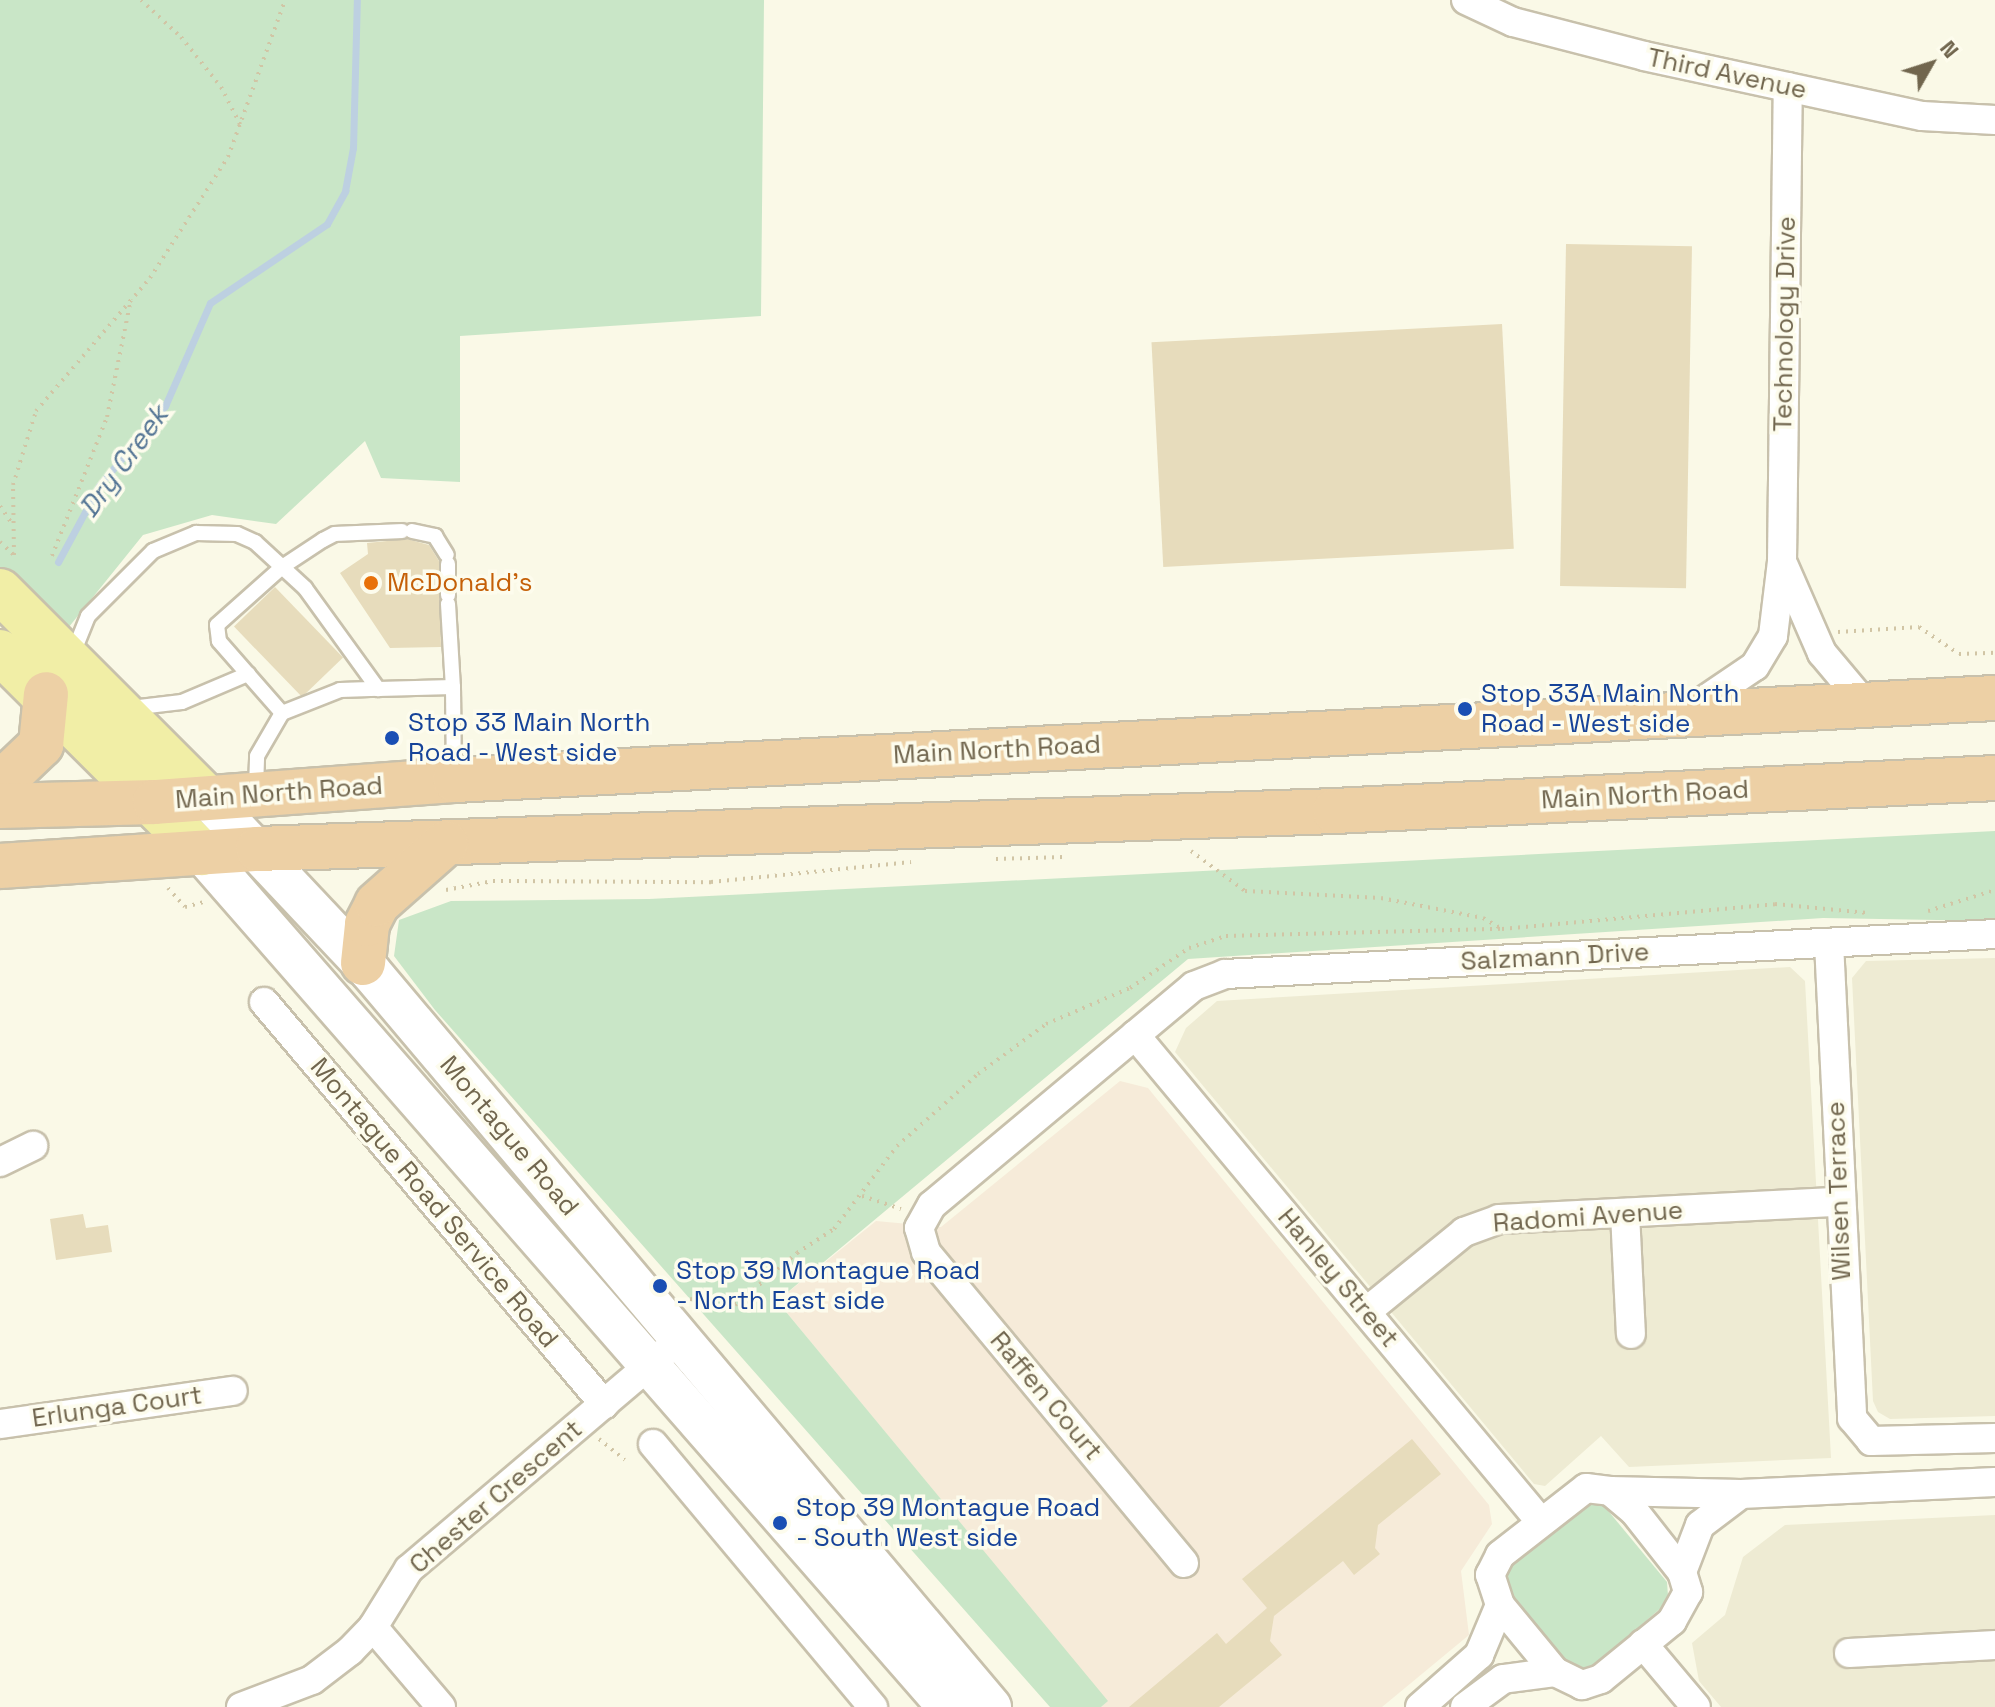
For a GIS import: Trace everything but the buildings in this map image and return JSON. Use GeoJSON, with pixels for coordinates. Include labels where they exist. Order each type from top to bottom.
{"type":"FeatureCollection","features":[{"type":"Feature","properties":{"kind":"highway"},"geometry":{"type":"LineString","coordinates":[[0,784],[41,745],[46,694]]}},
{"type":"Feature","properties":{"kind":"highway","name":"Main North Road"},"geometry":{"type":"LineString","coordinates":[[0,806],[155,802],[455,780],[1995,698]]}},
{"type":"Feature","properties":{"kind":"highway","name":"Main North Road"},"geometry":{"type":"LineString","coordinates":[[0,866],[258,849],[1335,811],[1995,778]]}},
{"type":"Feature","properties":{"kind":"highway"},"geometry":{"type":"LineString","coordinates":[[363,963],[367,924],[377,904],[446,843]]}},
{"type":"Feature","properties":{"kind":"main road","name":"Montague Road"},"geometry":{"type":"LineString","coordinates":[[0,591],[121,708],[363,963],[948,1707]]}},
{"type":"Feature","properties":{"kind":"main road","name":"Montague Road"},"geometry":{"type":"LineString","coordinates":[[0,652],[155,802],[666,1351],[991,1707]]}},
{"type":"Feature","properties":{"kind":"street","name":"Third Avenue"},"geometry":{"type":"LineString","coordinates":[[1466,0],[1513,22],[1788,87],[1922,116],[1995,120]]}},
{"type":"Feature","properties":{"kind":"street","name":"Technology Drive"},"geometry":{"type":"LineString","coordinates":[[1687,712],[1738,681],[1766,650],[1773,636],[1782,562],[1788,87]]}},
{"type":"Feature","properties":{"kind":"street","name":"Technology Drive"},"geometry":{"type":"LineString","coordinates":[[1782,562],[1822,653],[1864,703]]}},
{"type":"Feature","properties":{"kind":"street","name":"Salzmann Drive"},"geometry":{"type":"LineString","coordinates":[[1135,1035],[1194,986],[1214,976],[1995,934]]}},
{"type":"Feature","properties":{"kind":"street","name":"Wilsen Terrace"},"geometry":{"type":"LineString","coordinates":[[1829,943],[1848,1404],[1863,1435],[1881,1442],[1995,1438]]}},
{"type":"Feature","properties":{"kind":"street","name":"Montague Road Service Road"},"geometry":{"type":"LineString","coordinates":[[264,1002],[604,1404]]}},
{"type":"Feature","properties":{"kind":"street","name":"Hanley Street"},"geometry":{"type":"LineString","coordinates":[[1135,1035],[1540,1521]]}},
{"type":"Feature","properties":{"kind":"street","name":"Raffen Court"},"geometry":{"type":"LineString","coordinates":[[1135,1035],[932,1205],[919,1228],[926,1252],[1184,1563]]}},
{"type":"Feature","properties":{"kind":"street"},"geometry":{"type":"LineString","coordinates":[[0,1162],[33,1146]]}},
{"type":"Feature","properties":{"kind":"street","name":"Radomi Avenue"},"geometry":{"type":"LineString","coordinates":[[1366,1312],[1464,1232],[1499,1219],[1839,1202]]}},
{"type":"Feature","properties":{"kind":"street"},"geometry":{"type":"LineString","coordinates":[[1625,1213],[1631,1334]]}},
{"type":"Feature","properties":{"kind":"street","name":"Chester Crescent"},"geometry":{"type":"LineString","coordinates":[[241,1707],[312,1680],[373,1627],[409,1569],[666,1351]]}},
{"type":"Feature","properties":{"kind":"street","name":"Erlunga Court"},"geometry":{"type":"LineString","coordinates":[[0,1424],[233,1391]]}},
{"type":"Feature","properties":{"kind":"street"},"geometry":{"type":"LineString","coordinates":[[653,1444],[873,1707]]}},
{"type":"Feature","properties":{"kind":"street"},"geometry":{"type":"LineString","coordinates":[[1610,1491],[1634,1511],[1682,1572],[1688,1582],[1686,1603],[1643,1644],[1593,1684],[1571,1683],[1555,1672],[1500,1605],[1490,1586],[1491,1567],[1540,1521],[1586,1488],[1741,1494],[1995,1482]]}},
{"type":"Feature","properties":{"kind":"street"},"geometry":{"type":"LineString","coordinates":[[1682,1572],[1700,1525],[1741,1494]]}},
{"type":"Feature","properties":{"kind":"street"},"geometry":{"type":"LineString","coordinates":[[1420,1707],[1479,1655],[1500,1605]]}},
{"type":"Feature","properties":{"kind":"street"},"geometry":{"type":"LineString","coordinates":[[373,1627],[441,1707]]}},
{"type":"Feature","properties":{"kind":"street"},"geometry":{"type":"LineString","coordinates":[[1643,1644],[1696,1707]]}},
{"type":"Feature","properties":{"kind":"street"},"geometry":{"type":"LineString","coordinates":[[1849,1653],[1995,1645]]}},
{"type":"Feature","properties":{"kind":"street"},"geometry":{"type":"LineString","coordinates":[[1465,1707],[1503,1679],[1555,1672]]}},
{"type":"Feature","properties":{"kind":"lane"},"geometry":{"type":"LineString","coordinates":[[282,713],[219,641],[217,625],[282,567],[335,534],[407,531],[435,536],[448,560],[455,780]]}},
{"type":"Feature","properties":{"kind":"lane"},"geometry":{"type":"LineString","coordinates":[[72,658],[88,616],[130,570],[174,540],[196,533],[237,534],[255,542],[316,602],[378,689]]}},
{"type":"Feature","properties":{"kind":"lane"},"geometry":{"type":"LineString","coordinates":[[121,708],[182,702],[248,674]]}},
{"type":"Feature","properties":{"kind":"lane"},"geometry":{"type":"LineString","coordinates":[[256,793],[257,756],[282,713],[340,690],[453,687]]}},
{"type":"Feature","properties":{"kind":"path"},"geometry":{"type":"LineString","coordinates":[[141,0],[181,37],[221,87],[240,124]]}},
{"type":"Feature","properties":{"kind":"path"},"geometry":{"type":"LineString","coordinates":[[0,542],[14,555],[13,485],[36,411],[150,278],[228,157],[285,0]]}},
{"type":"Feature","properties":{"kind":"path"},"geometry":{"type":"LineString","coordinates":[[52,556],[107,417],[131,297]]}},
{"type":"Feature","properties":{"kind":"path"},"geometry":{"type":"LineString","coordinates":[[0,506],[14,527]]}},
{"type":"Feature","properties":{"kind":"path"},"geometry":{"type":"LineString","coordinates":[[1827,633],[1919,627],[1959,654],[1995,653]]}},
{"type":"Feature","properties":{"kind":"path"},"geometry":{"type":"LineString","coordinates":[[1175,851],[1189,850],[1245,891],[1381,898],[1483,918],[1546,958]]}},
{"type":"Feature","properties":{"kind":"path"},"geometry":{"type":"LineString","coordinates":[[982,859],[1073,856]]}},
{"type":"Feature","properties":{"kind":"path"},"geometry":{"type":"LineString","coordinates":[[435,892],[493,881],[711,882],[922,861]]}},
{"type":"Feature","properties":{"kind":"path"},"geometry":{"type":"LineString","coordinates":[[167,885],[185,907],[204,902]]}},
{"type":"Feature","properties":{"kind":"path"},"geometry":{"type":"LineString","coordinates":[[862,1196],[911,1212]]}},
{"type":"Feature","properties":{"kind":"path"},"geometry":{"type":"LineString","coordinates":[[594,1435],[625,1460]]}},
{"type":"Feature","properties":{"kind":"shaded area"},"geometry":{"type":"Polygon","coordinates":[[[1995,958],[1995,1416],[1890,1419],[1878,1412],[1873,1401],[1852,978],[1866,961],[1995,958]]]}},
{"type":"Feature","properties":{"kind":"shaded area"},"geometry":{"type":"Polygon","coordinates":[[[1790,967],[1805,981],[1831,1458],[1629,1467],[1601,1436],[1545,1486],[1534,1484],[1175,1052],[1186,1028],[1217,1001],[1790,967]]]}},
{"type":"Feature","properties":{"kind":"shaded area"},"geometry":{"type":"Polygon","coordinates":[[[1120,1081],[1148,1088],[1489,1505],[1492,1524],[1461,1571],[1469,1635],[1382,1707],[1101,1707],[1107,1701],[777,1301],[876,1221],[941,1227],[1120,1081]]]}},
{"type":"Feature","properties":{"kind":"shaded area"},"geometry":{"type":"Polygon","coordinates":[[[1995,1515],[1995,1707],[1721,1707],[1699,1681],[1692,1643],[1725,1615],[1743,1557],[1785,1525],[1995,1515]]]}},
{"type":"Feature","properties":{"kind":"green space"},"geometry":{"type":"Polygon","coordinates":[[[0,0],[764,0],[761,316],[460,336],[460,482],[381,478],[365,441],[276,524],[212,515],[143,535],[56,643],[0,591],[0,0]]]}},
{"type":"Feature","properties":{"kind":"green space"},"geometry":{"type":"Polygon","coordinates":[[[1995,831],[1995,921],[1823,918],[1188,959],[777,1301],[1108,1701],[1101,1707],[1050,1707],[435,1010],[394,956],[399,920],[451,901],[649,899],[1995,831]]]}},
{"type":"Feature","properties":{"kind":"green space"},"geometry":{"type":"Polygon","coordinates":[[[1593,1501],[1605,1507],[1667,1582],[1668,1596],[1661,1608],[1596,1664],[1581,1669],[1566,1662],[1508,1590],[1505,1578],[1509,1565],[1581,1504],[1593,1501]]]}},
{"type":"Feature","properties":{"kind":"waterway","name":"Dry Creek"},"geometry":{"type":"LineString","coordinates":[[58,562],[99,486],[165,406],[210,303],[327,224],[345,191],[353,148],[357,0]]}},
{"type":"Feature","properties":{"kind":"place","name":"McDonald's"},"geometry":{"type":"Point","coordinates":[371,583]}},
{"type":"Feature","properties":{"kind":"place","name":"Stop 33A Main North Road - West side"},"geometry":{"type":"Point","coordinates":[1465,709]}},
{"type":"Feature","properties":{"kind":"place","name":"Stop 33 Main North Road - West side"},"geometry":{"type":"Point","coordinates":[392,738]}},
{"type":"Feature","properties":{"kind":"place","name":"Stop 39 Montague Road - North East side"},"geometry":{"type":"Point","coordinates":[660,1286]}},
{"type":"Feature","properties":{"kind":"place","name":"Stop 39 Montague Road - South West side"},"geometry":{"type":"Point","coordinates":[780,1523]}}]}
